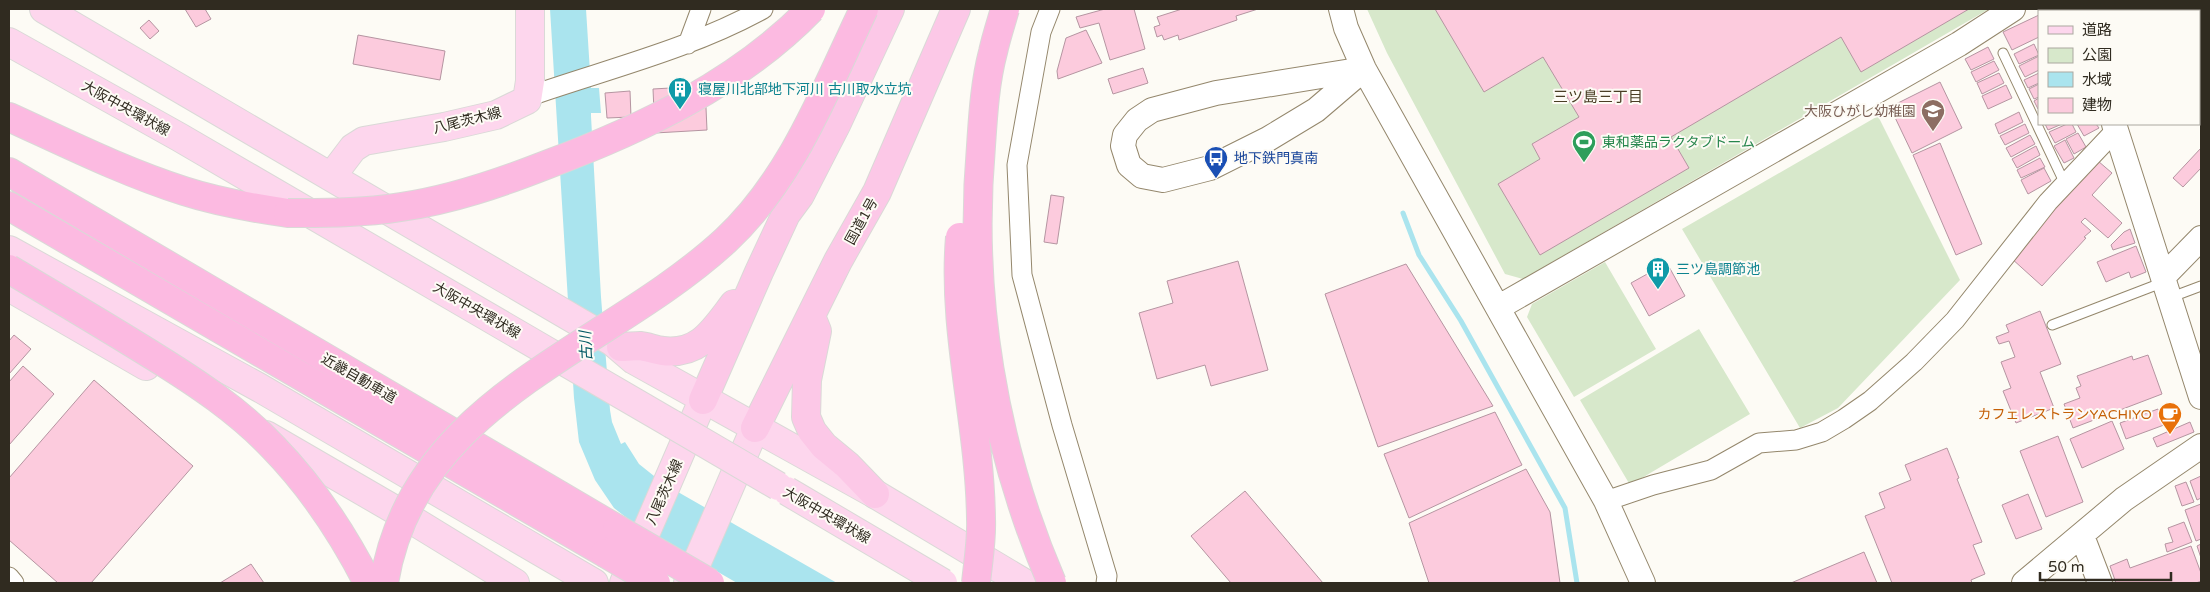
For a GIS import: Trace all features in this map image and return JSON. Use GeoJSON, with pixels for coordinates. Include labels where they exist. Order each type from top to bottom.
{"type":"FeatureCollection","features":[{"type":"Feature","properties":{"kind":"highway"},"geometry":{"type":"LineString","coordinates":[[9,117],[136,174],[184,192],[235,205],[288,213],[346,213],[402,207],[461,194],[519,176],[634,129],[727,77],[766,50],[811,9]]}},
{"type":"Feature","properties":{"kind":"highway"},"geometry":{"type":"LineString","coordinates":[[384,583],[388,556],[400,521],[422,482],[446,449],[473,422],[542,369],[664,288],[694,265],[726,239],[752,211],[771,187],[794,151],[863,9]]}},
{"type":"Feature","properties":{"kind":"highway"},"geometry":{"type":"LineString","coordinates":[[704,400],[786,214],[800,195],[836,126],[890,9]]}},
{"type":"Feature","properties":{"kind":"highway","name":"国道1号"},"geometry":{"type":"LineString","coordinates":[[755,428],[811,315],[877,192],[956,9]]}},
{"type":"Feature","properties":{"kind":"highway"},"geometry":{"type":"LineString","coordinates":[[976,583],[981,520],[978,473],[961,344],[958,288],[959,259],[965,185],[975,123],[1005,9]]}},
{"type":"Feature","properties":{"kind":"highway"},"geometry":{"type":"LineString","coordinates":[[992,54],[982,128],[976,196],[979,284],[995,398],[1009,465],[1031,532],[1052,583]]}},
{"type":"Feature","properties":{"kind":"highway","name":"近畿自動車道"},"geometry":{"type":"LineString","coordinates":[[9,172],[699,576]]}},
{"type":"Feature","properties":{"kind":"highway","name":"近畿自動車道"},"geometry":{"type":"LineString","coordinates":[[9,206],[656,583]]}},
{"type":"Feature","properties":{"kind":"highway"},"geometry":{"type":"LineString","coordinates":[[9,269],[170,367],[206,390],[240,416],[272,446],[301,478],[347,543],[368,583]]}},
{"type":"Feature","properties":{"kind":"highway"},"geometry":{"type":"LineString","coordinates":[[617,344],[663,351],[678,351],[692,347],[708,338],[759,272]]}},
{"type":"Feature","properties":{"kind":"highway"},"geometry":{"type":"LineString","coordinates":[[811,315],[817,330],[807,380],[806,417],[812,431],[824,446],[848,465],[876,494]]}},
{"type":"Feature","properties":{"kind":"main road"},"geometry":{"type":"LineString","coordinates":[[44,9],[617,344],[634,360],[876,494],[1024,583]]}},
{"type":"Feature","properties":{"kind":"main road"},"geometry":{"type":"LineString","coordinates":[[530,9],[530,81],[532,97]]}},
{"type":"Feature","properties":{"kind":"main road","name":"大阪中央環状線"},"geometry":{"type":"LineString","coordinates":[[9,42],[179,137],[942,583]]}},
{"type":"Feature","properties":{"kind":"main road","name":"八尾茨木線"},"geometry":{"type":"LineString","coordinates":[[331,177],[353,148],[364,141],[444,127],[496,115],[532,97]]}},
{"type":"Feature","properties":{"kind":"main road"},"geometry":{"type":"LineString","coordinates":[[9,250],[260,388],[594,583]]}},
{"type":"Feature","properties":{"kind":"main road"},"geometry":{"type":"LineString","coordinates":[[9,287],[401,513],[514,583]]}},
{"type":"Feature","properties":{"kind":"main road","name":"八尾茨木線"},"geometry":{"type":"LineString","coordinates":[[624,583],[704,400]]}},
{"type":"Feature","properties":{"kind":"main road"},"geometry":{"type":"LineString","coordinates":[[699,576],[719,511],[755,428]]}},
{"type":"Feature","properties":{"kind":"main road"},"geometry":{"type":"LineString","coordinates":[[464,552],[490,583]]}},
{"type":"Feature","properties":{"kind":"street"},"geometry":{"type":"LineString","coordinates":[[688,44],[701,9]]}},
{"type":"Feature","properties":{"kind":"street"},"geometry":{"type":"LineString","coordinates":[[532,97],[612,68],[688,44],[729,28],[763,9]]}},
{"type":"Feature","properties":{"kind":"street"},"geometry":{"type":"LineString","coordinates":[[863,9],[864,64]]}},
{"type":"Feature","properties":{"kind":"street"},"geometry":{"type":"LineString","coordinates":[[1050,9],[1041,32],[1017,165],[1022,276],[1062,425],[1107,576],[1106,583]]}},
{"type":"Feature","properties":{"kind":"street"},"geometry":{"type":"LineString","coordinates":[[1341,9],[1346,28],[1364,69],[1606,501],[1643,583]]}},
{"type":"Feature","properties":{"kind":"street"},"geometry":{"type":"LineString","coordinates":[[1498,307],[1959,44],[2013,9]]}},
{"type":"Feature","properties":{"kind":"street"},"geometry":{"type":"LineString","coordinates":[[1364,69],[1316,110],[1268,138],[1210,168],[1163,180],[1142,176],[1129,165],[1122,146],[1125,135],[1137,120],[1152,110],[1216,92],[1364,69]]}},
{"type":"Feature","properties":{"kind":"street"},"geometry":{"type":"LineString","coordinates":[[1606,501],[1653,485],[1711,470],[1759,443],[1796,440],[1822,432],[1870,401],[1914,362],[1955,320],[2048,202],[2114,127]]}},
{"type":"Feature","properties":{"kind":"street"},"geometry":{"type":"LineString","coordinates":[[2114,127],[2201,397]]}},
{"type":"Feature","properties":{"kind":"street"},"geometry":{"type":"LineString","coordinates":[[2166,285],[2201,238]]}},
{"type":"Feature","properties":{"kind":"street"},"geometry":{"type":"LineString","coordinates":[[2024,583],[2124,499],[2201,446]]}},
{"type":"Feature","properties":{"kind":"street"},"geometry":{"type":"LineString","coordinates":[[2082,536],[2100,583]]}},
{"type":"Feature","properties":{"kind":"street"},"geometry":{"type":"LineString","coordinates":[[9,577],[14,583]]}},
{"type":"Feature","properties":{"kind":"lane"},"geometry":{"type":"LineString","coordinates":[[2003,53],[2065,184]]}},
{"type":"Feature","properties":{"kind":"lane"},"geometry":{"type":"LineString","coordinates":[[2052,325],[2166,285],[2201,286]]}},
{"type":"Feature","properties":{"kind":"green space","name":"東和薬品ラクタブドーム"},"geometry":{"type":"Polygon","coordinates":[[[1367,9],[1989,9],[1523,279],[1505,274],[1387,53],[1367,9]]]}},
{"type":"Feature","properties":{"kind":"green space"},"geometry":{"type":"Polygon","coordinates":[[[1878,116],[1960,280],[1838,408],[1800,428],[1682,229],[1878,116]]]}},
{"type":"Feature","properties":{"kind":"green space"},"geometry":{"type":"Polygon","coordinates":[[[1605,262],[1656,349],[1574,397],[1527,317],[1532,304],[1605,262]]]}},
{"type":"Feature","properties":{"kind":"green space"},"geometry":{"type":"Polygon","coordinates":[[[1699,329],[1750,414],[1630,485],[1580,400],[1699,329]]]}},
{"type":"Feature","properties":{"kind":"water","name":"古川"},"geometry":{"type":"Polygon","coordinates":[[[550,9],[586,9],[591,88],[599,88],[601,113],[591,113],[591,116],[601,297],[610,410],[612,422],[621,444],[625,442],[639,464],[664,484],[837,583],[737,583],[632,522],[614,508],[595,480],[579,442],[574,398],[550,9]]]}},
{"type":"Feature","properties":{"kind":"building"},"geometry":{"type":"Polygon","coordinates":[[[185,9],[205,9],[211,19],[196,27],[185,9]]]}},
{"type":"Feature","properties":{"kind":"building"},"geometry":{"type":"Polygon","coordinates":[[[1105,9],[1134,9],[1145,49],[1110,60],[1099,23],[1080,28],[1076,17],[1105,9]]]}},
{"type":"Feature","properties":{"kind":"building"},"geometry":{"type":"Polygon","coordinates":[[[1182,9],[1258,9],[1236,16],[1237,20],[1179,40],[1178,35],[1164,40],[1162,35],[1157,37],[1154,27],[1160,25],[1157,17],[1182,9]]]}},
{"type":"Feature","properties":{"kind":"building"},"geometry":{"type":"Polygon","coordinates":[[[1435,9],[1969,9],[1861,72],[1841,37],[1671,137],[1689,168],[1540,255],[1498,184],[1540,159],[1532,144],[1579,117],[1543,57],[1484,92],[1435,9]]]}},
{"type":"Feature","properties":{"kind":"building"},"geometry":{"type":"Polygon","coordinates":[[[2111,9],[2184,10],[2112,10],[2111,9]]]}},
{"type":"Feature","properties":{"kind":"building"},"geometry":{"type":"Polygon","coordinates":[[[2038,15],[2038,37],[2012,50],[2003,32],[2038,15]]]}},
{"type":"Feature","properties":{"kind":"building"},"geometry":{"type":"Polygon","coordinates":[[[149,20],[159,31],[150,39],[140,28],[149,20]]]}},
{"type":"Feature","properties":{"kind":"building"},"geometry":{"type":"Polygon","coordinates":[[[1086,30],[1102,63],[1058,79],[1057,71],[1066,38],[1086,30]]]}},
{"type":"Feature","properties":{"kind":"building"},"geometry":{"type":"Polygon","coordinates":[[[358,35],[445,51],[440,80],[353,64],[358,35]]]}},
{"type":"Feature","properties":{"kind":"building"},"geometry":{"type":"Polygon","coordinates":[[[2034,44],[2038,55],[2019,64],[2014,54],[2034,44]]]}},
{"type":"Feature","properties":{"kind":"building"},"geometry":{"type":"Polygon","coordinates":[[[1988,47],[1994,59],[1971,70],[1965,59],[1988,47]]]}},
{"type":"Feature","properties":{"kind":"building"},"geometry":{"type":"Polygon","coordinates":[[[2038,56],[2038,70],[2025,77],[2019,66],[2038,56]]]}},
{"type":"Feature","properties":{"kind":"building"},"geometry":{"type":"Polygon","coordinates":[[[1994,61],[1999,70],[1976,82],[1971,72],[1994,61]]]}},
{"type":"Feature","properties":{"kind":"building"},"geometry":{"type":"Polygon","coordinates":[[[1143,68],[1148,83],[1113,94],[1108,79],[1143,68]]]}},
{"type":"Feature","properties":{"kind":"building"},"geometry":{"type":"Polygon","coordinates":[[[1999,73],[2004,83],[1982,94],[1977,83],[1999,73]]]}},
{"type":"Feature","properties":{"kind":"building"},"geometry":{"type":"Polygon","coordinates":[[[2038,73],[2038,83],[2028,88],[2024,80],[2038,73]]]}},
{"type":"Feature","properties":{"kind":"building"},"geometry":{"type":"Polygon","coordinates":[[[1940,82],[1962,128],[1912,153],[1890,107],[1940,82]]]}},
{"type":"Feature","properties":{"kind":"building"},"geometry":{"type":"Polygon","coordinates":[[[2038,84],[2038,97],[2034,99],[2029,89],[2038,84]]]}},
{"type":"Feature","properties":{"kind":"building"},"geometry":{"type":"Polygon","coordinates":[[[2006,85],[2012,98],[1988,109],[1982,96],[2006,85]]]}},
{"type":"Feature","properties":{"kind":"building","name":"寝屋川北部地下河川 古川取水立坑"},"geometry":{"type":"Polygon","coordinates":[[[705,86],[707,130],[655,133],[653,89],[705,86]]]}},
{"type":"Feature","properties":{"kind":"building"},"geometry":{"type":"Polygon","coordinates":[[[630,91],[631,117],[607,118],[605,93],[630,91]]]}},
{"type":"Feature","properties":{"kind":"building"},"geometry":{"type":"Polygon","coordinates":[[[2038,99],[2038,109],[2034,101],[2038,99]]]}},
{"type":"Feature","properties":{"kind":"building"},"geometry":{"type":"Polygon","coordinates":[[[2019,112],[2023,122],[1999,134],[1995,124],[2019,112]]]}},
{"type":"Feature","properties":{"kind":"building"},"geometry":{"type":"Polygon","coordinates":[[[2025,124],[2029,133],[2005,145],[2000,136],[2025,124]]]}},
{"type":"Feature","properties":{"kind":"building"},"geometry":{"type":"Polygon","coordinates":[[[2046,125],[2060,125],[2048,130],[2046,125]]]}},
{"type":"Feature","properties":{"kind":"building"},"geometry":{"type":"Polygon","coordinates":[[[2065,125],[2072,125],[2076,132],[2055,143],[2049,132],[2065,125]]]}},
{"type":"Feature","properties":{"kind":"building"},"geometry":{"type":"Polygon","coordinates":[[[2078,125],[2097,125],[2099,128],[2084,136],[2078,125]]]}},
{"type":"Feature","properties":{"kind":"building"},"geometry":{"type":"Polygon","coordinates":[[[2078,133],[2086,147],[2074,154],[2066,139],[2078,133]]]}},
{"type":"Feature","properties":{"kind":"building"},"geometry":{"type":"Polygon","coordinates":[[[2030,135],[2035,144],[2011,157],[2006,148],[2030,135]]]}},
{"type":"Feature","properties":{"kind":"building"},"geometry":{"type":"Polygon","coordinates":[[[2065,140],[2074,158],[2064,163],[2054,146],[2065,140]]]}},
{"type":"Feature","properties":{"kind":"building"},"geometry":{"type":"Polygon","coordinates":[[[1940,143],[1982,244],[1956,255],[1913,155],[1940,143]]]}},
{"type":"Feature","properties":{"kind":"building"},"geometry":{"type":"Polygon","coordinates":[[[2036,146],[2040,155],[2017,168],[2012,159],[2036,146]]]}},
{"type":"Feature","properties":{"kind":"building"},"geometry":{"type":"Polygon","coordinates":[[[2201,148],[2201,168],[2183,187],[2173,178],[2201,148]]]}},
{"type":"Feature","properties":{"kind":"building"},"geometry":{"type":"Polygon","coordinates":[[[2040,158],[2045,167],[2021,178],[2017,170],[2040,158]]]}},
{"type":"Feature","properties":{"kind":"building"},"geometry":{"type":"Polygon","coordinates":[[[2098,161],[2112,173],[2092,195],[2122,223],[2108,238],[2085,218],[2081,222],[2091,231],[2042,286],[2011,258],[2098,161]]]}},
{"type":"Feature","properties":{"kind":"building"},"geometry":{"type":"Polygon","coordinates":[[[2044,168],[2051,181],[2028,194],[2021,180],[2044,168]]]}},
{"type":"Feature","properties":{"kind":"building"},"geometry":{"type":"Polygon","coordinates":[[[1051,195],[1064,197],[1057,244],[1044,242],[1051,195]]]}},
{"type":"Feature","properties":{"kind":"building"},"geometry":{"type":"Polygon","coordinates":[[[2130,229],[2135,243],[2113,250],[2111,245],[2124,232],[2130,229]]]}},
{"type":"Feature","properties":{"kind":"building"},"geometry":{"type":"Polygon","coordinates":[[[2136,246],[2146,272],[2131,278],[2129,272],[2106,282],[2097,262],[2136,246]]]}},
{"type":"Feature","properties":{"kind":"building"},"geometry":{"type":"Polygon","coordinates":[[[1238,261],[1268,370],[1211,386],[1205,365],[1157,379],[1139,313],[1173,303],[1167,281],[1238,261]]]}},
{"type":"Feature","properties":{"kind":"building","name":"三ツ島調節池"},"geometry":{"type":"Polygon","coordinates":[[[1667,263],[1685,296],[1649,316],[1631,283],[1667,263]]]}},
{"type":"Feature","properties":{"kind":"building"},"geometry":{"type":"Polygon","coordinates":[[[1406,264],[1493,406],[1378,447],[1325,294],[1406,264]]]}},
{"type":"Feature","properties":{"kind":"building"},"geometry":{"type":"Polygon","coordinates":[[[2040,311],[2061,364],[2040,372],[2054,408],[2016,423],[2003,391],[2011,388],[2001,362],[2015,357],[2009,341],[1999,344],[1996,337],[2009,332],[2006,325],[2040,311]]]}},
{"type":"Feature","properties":{"kind":"building"},"geometry":{"type":"Polygon","coordinates":[[[14,335],[31,349],[9,374],[9,341],[14,335]]]}},
{"type":"Feature","properties":{"kind":"building"},"geometry":{"type":"Polygon","coordinates":[[[2148,355],[2162,394],[2073,428],[2064,404],[2080,398],[2076,388],[2081,386],[2077,376],[2132,356],[2133,360],[2148,355]]]}},
{"type":"Feature","properties":{"kind":"building"},"geometry":{"type":"Polygon","coordinates":[[[23,366],[54,394],[9,445],[9,382],[23,366]]]}},
{"type":"Feature","properties":{"kind":"building"},"geometry":{"type":"Polygon","coordinates":[[[94,380],[193,466],[91,583],[58,583],[9,540],[9,478],[94,380]]]}},
{"type":"Feature","properties":{"kind":"building"},"geometry":{"type":"Polygon","coordinates":[[[2158,409],[2164,425],[2126,439],[2120,423],[2158,409]]]}},
{"type":"Feature","properties":{"kind":"building"},"geometry":{"type":"Polygon","coordinates":[[[1495,412],[1522,465],[1409,518],[1384,454],[1495,412]]]}},
{"type":"Feature","properties":{"kind":"building"},"geometry":{"type":"Polygon","coordinates":[[[2112,421],[2124,449],[2082,468],[2070,439],[2112,421]]]}},
{"type":"Feature","properties":{"kind":"building"},"geometry":{"type":"Polygon","coordinates":[[[2190,422],[2194,432],[2157,447],[2153,438],[2190,422]]]}},
{"type":"Feature","properties":{"kind":"building"},"geometry":{"type":"Polygon","coordinates":[[[2058,436],[2083,502],[2046,517],[2020,451],[2058,436]]]}},
{"type":"Feature","properties":{"kind":"building"},"geometry":{"type":"Polygon","coordinates":[[[1947,448],[1982,542],[1973,545],[1985,574],[1971,580],[1972,583],[1892,583],[1865,516],[1885,508],[1879,493],[1911,480],[1905,465],[1947,448]]]}},
{"type":"Feature","properties":{"kind":"building"},"geometry":{"type":"Polygon","coordinates":[[[1526,469],[1550,512],[1560,583],[1429,583],[1409,523],[1526,469]]]}},
{"type":"Feature","properties":{"kind":"building"},"geometry":{"type":"Polygon","coordinates":[[[2201,476],[2201,498],[2197,500],[2190,481],[2201,476]]]}},
{"type":"Feature","properties":{"kind":"building"},"geometry":{"type":"Polygon","coordinates":[[[2186,482],[2194,502],[2182,506],[2175,486],[2186,482]]]}},
{"type":"Feature","properties":{"kind":"building"},"geometry":{"type":"Polygon","coordinates":[[[1245,491],[1323,583],[1231,583],[1191,536],[1245,491]]]}},
{"type":"Feature","properties":{"kind":"building"},"geometry":{"type":"Polygon","coordinates":[[[2028,494],[2042,529],[2016,539],[2002,505],[2028,494]]]}},
{"type":"Feature","properties":{"kind":"building"},"geometry":{"type":"Polygon","coordinates":[[[2201,504],[2201,539],[2196,541],[2185,510],[2201,504]]]}},
{"type":"Feature","properties":{"kind":"building"},"geometry":{"type":"Polygon","coordinates":[[[2184,522],[2192,542],[2167,552],[2165,544],[2173,542],[2168,528],[2184,522]]]}},
{"type":"Feature","properties":{"kind":"building"},"geometry":{"type":"Polygon","coordinates":[[[2201,544],[2201,558],[2197,546],[2201,544]]]}},
{"type":"Feature","properties":{"kind":"building"},"geometry":{"type":"Polygon","coordinates":[[[2191,546],[2201,573],[2201,581],[2196,583],[2116,583],[2110,566],[2127,559],[2130,568],[2191,546]]]}},
{"type":"Feature","properties":{"kind":"building"},"geometry":{"type":"Polygon","coordinates":[[[1864,552],[1877,583],[1791,583],[1864,552]]]}},
{"type":"Feature","properties":{"kind":"building"},"geometry":{"type":"Polygon","coordinates":[[[251,564],[264,583],[220,583],[251,564]]]}},
{"type":"Feature","properties":{"kind":"waterway"},"geometry":{"type":"LineString","coordinates":[[1403,213],[1419,255],[1461,321],[1565,508],[1577,583]]}},
{"type":"Feature","properties":{"kind":"place","name":"寝屋川北部地下河川 古川取水立坑"},"geometry":{"type":"Point","coordinates":[680,110]}},
{"type":"Feature","properties":{"kind":"place","name":"大阪ひがし幼稚園"},"geometry":{"type":"Point","coordinates":[1933,132]}},
{"type":"Feature","properties":{"kind":"place","name":"東和薬品ラクタブドーム"},"geometry":{"type":"Point","coordinates":[1584,163]}},
{"type":"Feature","properties":{"kind":"place","name":"地下鉄門真南"},"geometry":{"type":"Point","coordinates":[1216,179]}},
{"type":"Feature","properties":{"kind":"place","name":"三ツ島調節池"},"geometry":{"type":"Point","coordinates":[1658,290]}},
{"type":"Feature","properties":{"kind":"place","name":"カフェレストランYACHIYO"},"geometry":{"type":"Point","coordinates":[2170,435]}},
{"type":"Feature","properties":{"kind":"district","name":"三ツ島三丁目"},"geometry":{"type":"Point","coordinates":[1598,97]}}]}
